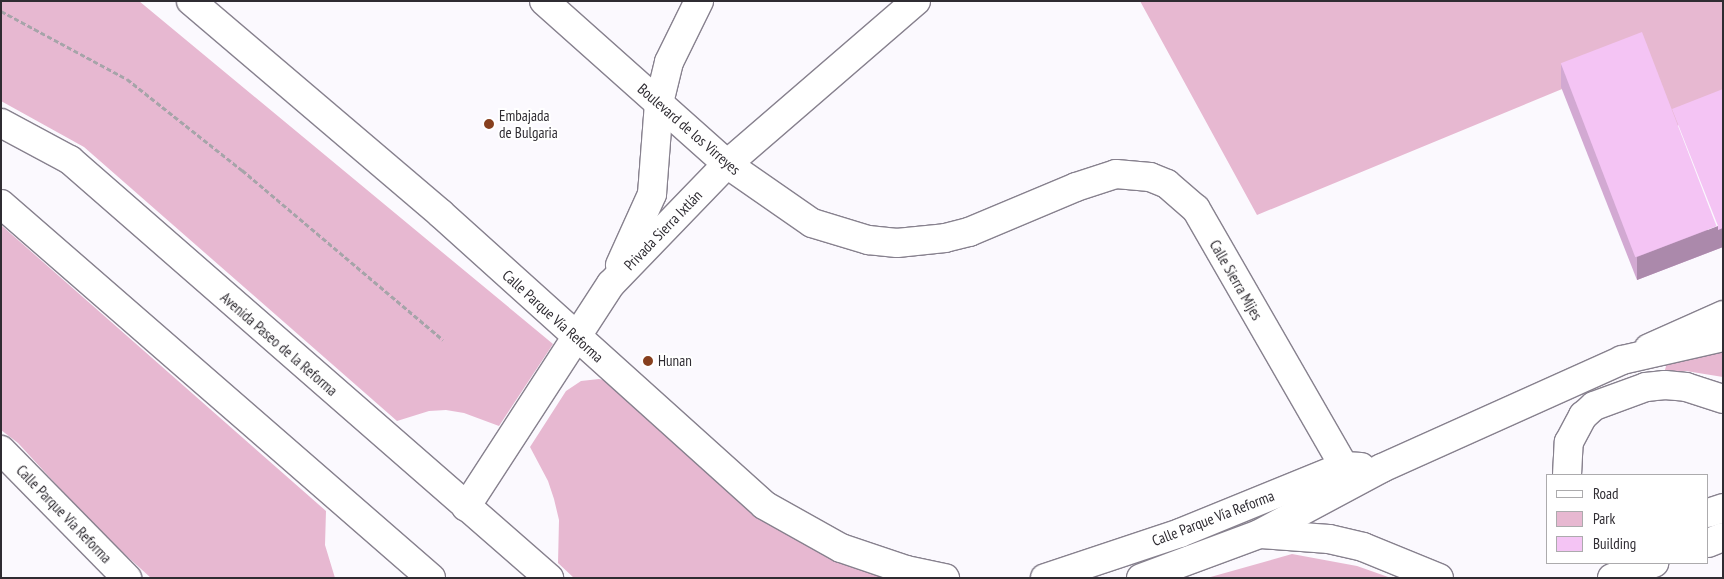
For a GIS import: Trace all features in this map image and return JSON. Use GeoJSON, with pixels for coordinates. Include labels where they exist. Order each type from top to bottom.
{"type":"FeatureCollection","features":[{"type":"Feature","properties":{"kind":"street","name":"Calle Parque Vía Reforma"},"geometry":{"type":"LineString","coordinates":[[191,1],[440,213],[576,338],[764,505],[841,548],[906,570],[944,578]]}},
{"type":"Feature","properties":{"kind":"street","name":"Boulevard de los Virreyes"},"geometry":{"type":"LineString","coordinates":[[544,1],[727,164],[812,223],[868,240],[898,243],[945,238],[969,232],[1076,186]]}},
{"type":"Feature","properties":{"kind":"street"},"geometry":{"type":"LineString","coordinates":[[611,284],[652,194],[660,104],[669,62],[699,1]]}},
{"type":"Feature","properties":{"kind":"street","name":"Privada Sierra Ixtlán"},"geometry":{"type":"LineString","coordinates":[[466,507],[611,284],[727,164],[916,1]]}},
{"type":"Feature","properties":{"kind":"street","name":"Avenida Paseo de la Reforma"},"geometry":{"type":"LineString","coordinates":[[1,123],[70,160],[549,578]]}},
{"type":"Feature","properties":{"kind":"street","name":"Calle Sierra Mijes"},"geometry":{"type":"LineString","coordinates":[[1076,186],[1099,178],[1133,174],[1167,184],[1183,195],[1196,209],[1344,466]]}},
{"type":"Feature","properties":{"kind":"street"},"geometry":{"type":"LineString","coordinates":[[1,204],[428,577]]}},
{"type":"Feature","properties":{"kind":"street"},"geometry":{"type":"LineString","coordinates":[[1141,578],[1259,534],[1382,468],[1723,315]]}},
{"type":"Feature","properties":{"kind":"street"},"geometry":{"type":"LineString","coordinates":[[1622,360],[1723,337]]}},
{"type":"Feature","properties":{"kind":"street"},"geometry":{"type":"LineString","coordinates":[[1567,474],[1568,442],[1583,416],[1594,406],[1646,387],[1665,385],[1686,387],[1723,399]]}},
{"type":"Feature","properties":{"kind":"street","name":"Calle Parque Vía Reforma"},"geometry":{"type":"LineString","coordinates":[[1,450],[127,578]]}},
{"type":"Feature","properties":{"kind":"street","name":"Calle Parque Vía Reforma"},"geometry":{"type":"LineString","coordinates":[[1045,578],[1180,533],[1344,466],[1382,468]]}},
{"type":"Feature","properties":{"kind":"street"},"geometry":{"type":"LineString","coordinates":[[1709,513],[1723,508]]}},
{"type":"Feature","properties":{"kind":"street"},"geometry":{"type":"LineString","coordinates":[[1259,534],[1329,539],[1363,547],[1439,578]]}},
{"type":"Feature","properties":{"kind":"street"},"geometry":{"type":"LineString","coordinates":[[1709,543],[1723,538]]}},
{"type":"Feature","properties":{"kind":"street"},"geometry":{"type":"LineString","coordinates":[[1612,578],[1651,564]]}},
{"type":"Feature","properties":{"kind":"path"},"geometry":{"type":"LineString","coordinates":[[1,11],[127,79],[242,170],[443,340]]}},
{"type":"Feature","properties":{"kind":"green space"},"geometry":{"type":"Polygon","coordinates":[[[1,1],[139,1],[553,344],[499,426],[464,413],[446,410],[429,411],[397,421],[84,147],[1,101],[1,1]]]}},
{"type":"Feature","properties":{"kind":"green space"},"geometry":{"type":"Polygon","coordinates":[[[1140,1],[1723,1],[1723,109],[1671,128],[1642,56],[1257,215],[1140,1]]]}},
{"type":"Feature","properties":{"kind":"green space"},"geometry":{"type":"Polygon","coordinates":[[[1,225],[326,511],[325,545],[335,578],[151,578],[99,531],[18,443],[1,430],[1,225]]]}},
{"type":"Feature","properties":{"kind":"green space"},"geometry":{"type":"Polygon","coordinates":[[[1723,346],[1723,377],[1686,371],[1664,373],[1667,363],[1723,346]]]}},
{"type":"Feature","properties":{"kind":"green space"},"geometry":{"type":"Polygon","coordinates":[[[599,379],[608,381],[759,512],[898,578],[574,578],[558,563],[559,520],[554,499],[548,481],[530,447],[566,391],[581,381],[599,379]]]}},
{"type":"Feature","properties":{"kind":"green space"},"geometry":{"type":"Polygon","coordinates":[[[1292,554],[1357,566],[1391,578],[1207,578],[1292,554]]]}},
{"type":"Feature","properties":{"kind":"building"},"geometry":{"type":"Polygon","coordinates":[[[1642,32],[1717,226],[1635,257],[1561,63],[1642,32]]]}},
{"type":"Feature","properties":{"kind":"building"},"geometry":{"type":"Polygon","coordinates":[[[1723,89],[1723,228],[1718,230],[1672,109],[1723,89]]]}},
{"type":"Feature","properties":{"kind":"place","name":"Embajada de Bulgaria"},"geometry":{"type":"Point","coordinates":[489,124]}},
{"type":"Feature","properties":{"kind":"place","name":"Hunan"},"geometry":{"type":"Point","coordinates":[648,361]}}]}
